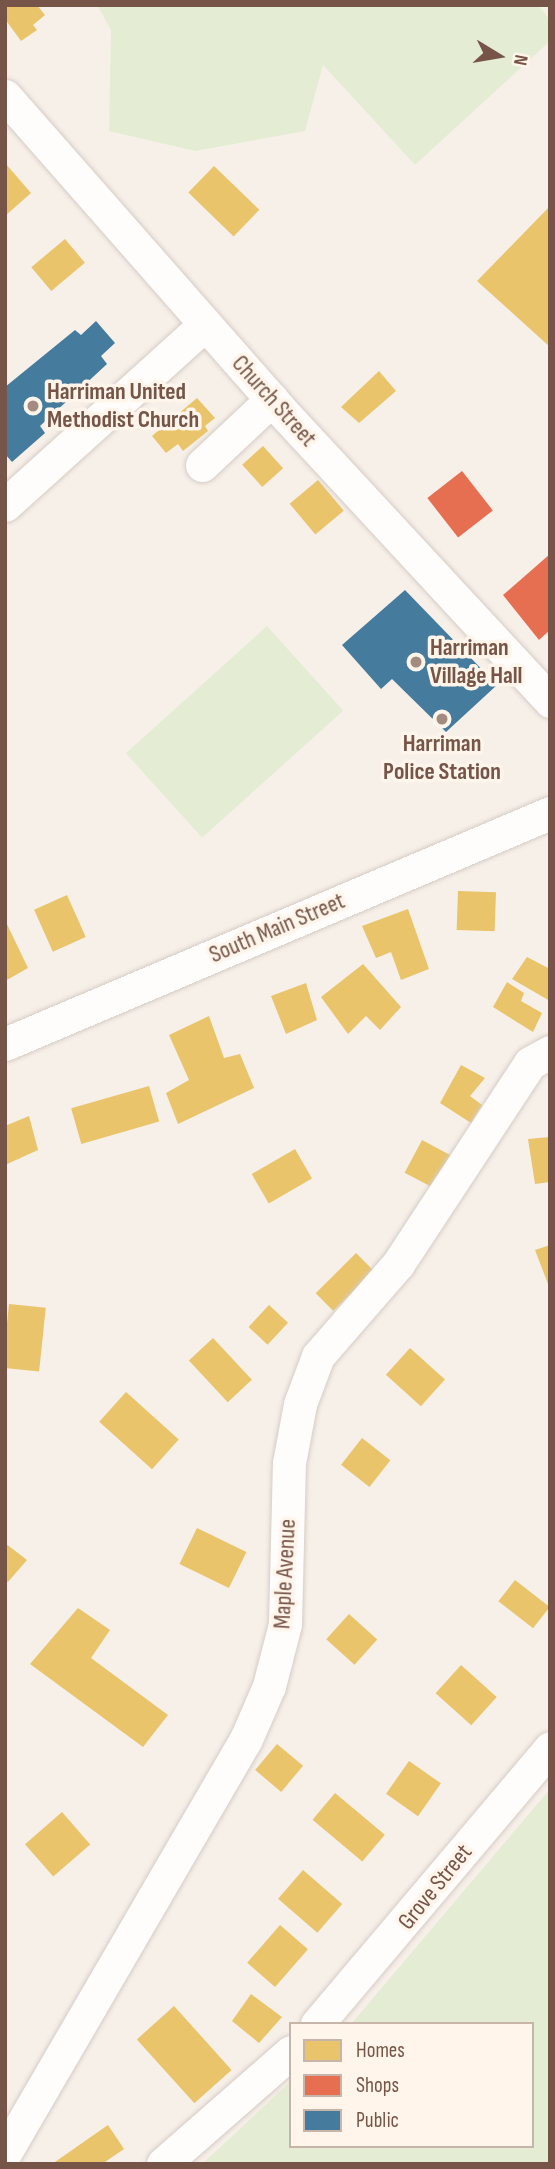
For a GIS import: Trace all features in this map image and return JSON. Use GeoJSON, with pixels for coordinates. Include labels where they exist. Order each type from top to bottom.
{"type":"FeatureCollection","features":[{"type":"Feature","properties":{"kind":"street","name":"Church Street"},"geometry":{"type":"LineString","coordinates":[[5,96],[272,399],[550,701]]}},
{"type":"Feature","properties":{"kind":"street"},"geometry":{"type":"LineString","coordinates":[[5,505],[205,324]]}},
{"type":"Feature","properties":{"kind":"street"},"geometry":{"type":"LineString","coordinates":[[202,465],[272,399]]}},
{"type":"Feature","properties":{"kind":"street","name":"South Main Street"},"geometry":{"type":"LineString","coordinates":[[5,1044],[550,813]]}},
{"type":"Feature","properties":{"kind":"street","name":"Maple Avenue"},"geometry":{"type":"LineString","coordinates":[[5,2153],[246,1739],[269,1686],[285,1624],[289,1462],[300,1404],[318,1356],[405,1254],[530,1063],[550,1052]]}},
{"type":"Feature","properties":{"kind":"street","name":"Grove Street"},"geometry":{"type":"LineString","coordinates":[[319,2022],[550,1748]]}},
{"type":"Feature","properties":{"kind":"street"},"geometry":{"type":"LineString","coordinates":[[163,2164],[222,2117],[289,2054]]}},
{"type":"Feature","properties":{"kind":"green space"},"geometry":{"type":"Polygon","coordinates":[[[97,5],[538,5],[550,20],[550,41],[415,165],[323,65],[305,131],[195,151],[109,131],[111,30],[97,5]]]}},
{"type":"Feature","properties":{"kind":"green space"},"geometry":{"type":"Polygon","coordinates":[[[267,626],[343,711],[202,838],[126,753],[267,626]]]}},
{"type":"Feature","properties":{"kind":"green space"},"geometry":{"type":"Polygon","coordinates":[[[550,1789],[550,2164],[202,2164],[289,2083],[289,2148],[534,2148],[534,2022],[353,2022],[550,1789]]]}},
{"type":"Feature","properties":{"kind":"building: Homes"},"geometry":{"type":"Polygon","coordinates":[[[5,5],[37,5],[45,15],[33,25],[37,30],[21,41],[5,19],[5,5]]]}},
{"type":"Feature","properties":{"kind":"building: Homes"},"geometry":{"type":"Polygon","coordinates":[[[5,163],[31,193],[5,216],[5,163]]]}},
{"type":"Feature","properties":{"kind":"building: Homes"},"geometry":{"type":"Polygon","coordinates":[[[214,166],[259,210],[234,236],[188,193],[214,166]]]}},
{"type":"Feature","properties":{"kind":"building: Homes"},"geometry":{"type":"Polygon","coordinates":[[[550,206],[550,347],[477,281],[550,206]]]}},
{"type":"Feature","properties":{"kind":"building: Homes"},"geometry":{"type":"Polygon","coordinates":[[[65,239],[85,263],[51,291],[31,267],[65,239]]]}},
{"type":"Feature","properties":{"kind":"building: Homes"},"geometry":{"type":"Polygon","coordinates":[[[379,371],[396,391],[359,423],[341,407],[379,371]]]}},
{"type":"Feature","properties":{"kind":"building: Homes"},"geometry":{"type":"Polygon","coordinates":[[[197,398],[215,418],[205,426],[208,431],[183,451],[178,444],[166,453],[152,436],[197,398]]]}},
{"type":"Feature","properties":{"kind":"building: Homes"},"geometry":{"type":"Polygon","coordinates":[[[263,446],[283,468],[262,487],[242,465],[263,446]]]}},
{"type":"Feature","properties":{"kind":"building: Homes"},"geometry":{"type":"Polygon","coordinates":[[[318,480],[344,511],[315,534],[290,504],[318,480]]]}},
{"type":"Feature","properties":{"kind":"building: Homes"},"geometry":{"type":"Polygon","coordinates":[[[458,891],[496,892],[495,931],[457,930],[458,891]]]}},
{"type":"Feature","properties":{"kind":"building: Homes"},"geometry":{"type":"Polygon","coordinates":[[[67,895],[86,937],[53,952],[34,910],[67,895]]]}},
{"type":"Feature","properties":{"kind":"building: Homes"},"geometry":{"type":"Polygon","coordinates":[[[408,909],[429,969],[401,980],[391,952],[376,958],[362,926],[408,909]]]}},
{"type":"Feature","properties":{"kind":"building: Homes"},"geometry":{"type":"Polygon","coordinates":[[[5,920],[28,968],[5,981],[5,920]]]}},
{"type":"Feature","properties":{"kind":"building: Homes"},"geometry":{"type":"Polygon","coordinates":[[[527,957],[550,969],[550,1001],[512,979],[527,957]]]}},
{"type":"Feature","properties":{"kind":"building: Homes"},"geometry":{"type":"Polygon","coordinates":[[[363,964],[401,1007],[380,1030],[366,1016],[348,1034],[321,997],[363,964]]]}},
{"type":"Feature","properties":{"kind":"building: Homes"},"geometry":{"type":"Polygon","coordinates":[[[507,982],[524,993],[521,1001],[542,1013],[533,1032],[493,1007],[507,982]]]}},
{"type":"Feature","properties":{"kind":"building: Homes"},"geometry":{"type":"Polygon","coordinates":[[[306,983],[317,1020],[286,1034],[271,996],[306,983]]]}},
{"type":"Feature","properties":{"kind":"building: Homes"},"geometry":{"type":"Polygon","coordinates":[[[209,1016],[224,1058],[240,1054],[254,1088],[178,1124],[166,1093],[189,1080],[169,1035],[209,1016]]]}},
{"type":"Feature","properties":{"kind":"building: Homes"},"geometry":{"type":"Polygon","coordinates":[[[461,1065],[485,1078],[470,1096],[482,1105],[471,1123],[440,1103],[461,1065]]]}},
{"type":"Feature","properties":{"kind":"building: Homes"},"geometry":{"type":"Polygon","coordinates":[[[149,1086],[159,1122],[81,1144],[71,1108],[149,1086]]]}},
{"type":"Feature","properties":{"kind":"building: Homes"},"geometry":{"type":"Polygon","coordinates":[[[29,1116],[38,1150],[5,1165],[5,1126],[29,1116]]]}},
{"type":"Feature","properties":{"kind":"building: Homes"},"geometry":{"type":"Polygon","coordinates":[[[550,1137],[550,1182],[535,1184],[528,1139],[550,1137]]]}},
{"type":"Feature","properties":{"kind":"building: Homes"},"geometry":{"type":"Polygon","coordinates":[[[422,1140],[454,1157],[436,1190],[405,1173],[422,1140]]]}},
{"type":"Feature","properties":{"kind":"building: Homes"},"geometry":{"type":"Polygon","coordinates":[[[295,1149],[312,1178],[269,1203],[252,1174],[295,1149]]]}},
{"type":"Feature","properties":{"kind":"building: Homes"},"geometry":{"type":"Polygon","coordinates":[[[550,1245],[550,1283],[548,1284],[535,1250],[550,1245]]]}},
{"type":"Feature","properties":{"kind":"building: Homes"},"geometry":{"type":"Polygon","coordinates":[[[356,1253],[374,1271],[333,1311],[316,1293],[356,1253]]]}},
{"type":"Feature","properties":{"kind":"building: Homes"},"geometry":{"type":"Polygon","coordinates":[[[9,1304],[46,1308],[39,1372],[5,1368],[9,1304]]]}},
{"type":"Feature","properties":{"kind":"building: Homes"},"geometry":{"type":"Polygon","coordinates":[[[269,1305],[288,1323],[268,1345],[249,1327],[269,1305]]]}},
{"type":"Feature","properties":{"kind":"building: Homes"},"geometry":{"type":"Polygon","coordinates":[[[213,1338],[252,1380],[228,1402],[189,1361],[213,1338]]]}},
{"type":"Feature","properties":{"kind":"building: Homes"},"geometry":{"type":"Polygon","coordinates":[[[410,1348],[445,1379],[421,1406],[386,1375],[410,1348]]]}},
{"type":"Feature","properties":{"kind":"building: Homes"},"geometry":{"type":"Polygon","coordinates":[[[126,1392],[179,1440],[152,1469],[99,1422],[126,1392]]]}},
{"type":"Feature","properties":{"kind":"building: Homes"},"geometry":{"type":"Polygon","coordinates":[[[362,1438],[390,1460],[369,1487],[341,1465],[362,1438]]]}},
{"type":"Feature","properties":{"kind":"building: Homes"},"geometry":{"type":"Polygon","coordinates":[[[197,1528],[246,1552],[229,1588],[179,1564],[197,1528]]]}},
{"type":"Feature","properties":{"kind":"building: Homes"},"geometry":{"type":"Polygon","coordinates":[[[5,1543],[27,1560],[8,1582],[5,1580],[5,1543]]]}},
{"type":"Feature","properties":{"kind":"building: Homes"},"geometry":{"type":"Polygon","coordinates":[[[515,1580],[550,1607],[533,1628],[498,1601],[515,1580]]]}},
{"type":"Feature","properties":{"kind":"building: Homes"},"geometry":{"type":"Polygon","coordinates":[[[78,1608],[110,1630],[91,1658],[168,1715],[143,1747],[30,1664],[78,1608]]]}},
{"type":"Feature","properties":{"kind":"building: Homes"},"geometry":{"type":"Polygon","coordinates":[[[349,1614],[377,1639],[354,1665],[326,1639],[349,1614]]]}},
{"type":"Feature","properties":{"kind":"building: Homes"},"geometry":{"type":"Polygon","coordinates":[[[461,1665],[497,1697],[471,1725],[436,1693],[461,1665]]]}},
{"type":"Feature","properties":{"kind":"building: Homes"},"geometry":{"type":"Polygon","coordinates":[[[277,1744],[303,1766],[281,1792],[255,1770],[277,1744]]]}},
{"type":"Feature","properties":{"kind":"building: Homes"},"geometry":{"type":"Polygon","coordinates":[[[409,1761],[441,1783],[418,1816],[386,1794],[409,1761]]]}},
{"type":"Feature","properties":{"kind":"building: Homes"},"geometry":{"type":"Polygon","coordinates":[[[335,1793],[385,1835],[362,1862],[313,1820],[335,1793]]]}},
{"type":"Feature","properties":{"kind":"building: Homes"},"geometry":{"type":"Polygon","coordinates":[[[62,1812],[90,1844],[53,1877],[25,1844],[62,1812]]]}},
{"type":"Feature","properties":{"kind":"building: Homes"},"geometry":{"type":"Polygon","coordinates":[[[303,1870],[342,1904],[317,1933],[278,1899],[303,1870]]]}},
{"type":"Feature","properties":{"kind":"building: Homes"},"geometry":{"type":"Polygon","coordinates":[[[280,1925],[308,1949],[275,1987],[247,1963],[280,1925]]]}},
{"type":"Feature","properties":{"kind":"building: Homes"},"geometry":{"type":"Polygon","coordinates":[[[251,1994],[282,2017],[259,2043],[232,2021],[251,1994]]]}},
{"type":"Feature","properties":{"kind":"building: Homes"},"geometry":{"type":"Polygon","coordinates":[[[174,2006],[232,2070],[194,2103],[137,2039],[174,2006]]]}},
{"type":"Feature","properties":{"kind":"building: Homes"},"geometry":{"type":"Polygon","coordinates":[[[108,2125],[124,2149],[102,2164],[52,2164],[108,2125]]]}},
{"type":"Feature","properties":{"kind":"building: Shops"},"geometry":{"type":"Polygon","coordinates":[[[462,471],[493,510],[458,537],[427,498],[462,471]]]}},
{"type":"Feature","properties":{"kind":"building: Shops"},"geometry":{"type":"Polygon","coordinates":[[[550,554],[550,630],[539,640],[503,595],[550,554]]]}},
{"type":"Feature","properties":{"kind":"building: Public","name":"Harriman United Methodist Church"},"geometry":{"type":"Polygon","coordinates":[[[96,321],[115,343],[101,356],[107,364],[40,426],[45,433],[12,462],[5,454],[5,387],[75,330],[81,335],[96,321]]]}},
{"type":"Feature","properties":{"kind":"building: Public","name":"Harriman Village Hall"},"geometry":{"type":"Polygon","coordinates":[[[405,590],[497,685],[446,732],[392,679],[381,689],[342,645],[405,590]]]}},
{"type":"Feature","properties":{"kind":"place","name":"Harriman United Methodist Church"},"geometry":{"type":"Point","coordinates":[33,406]}},
{"type":"Feature","properties":{"kind":"place","name":"Harriman Village Hall"},"geometry":{"type":"Point","coordinates":[416,662]}},
{"type":"Feature","properties":{"kind":"place","name":"Harriman Police Station"},"geometry":{"type":"Point","coordinates":[442,719]}}]}
